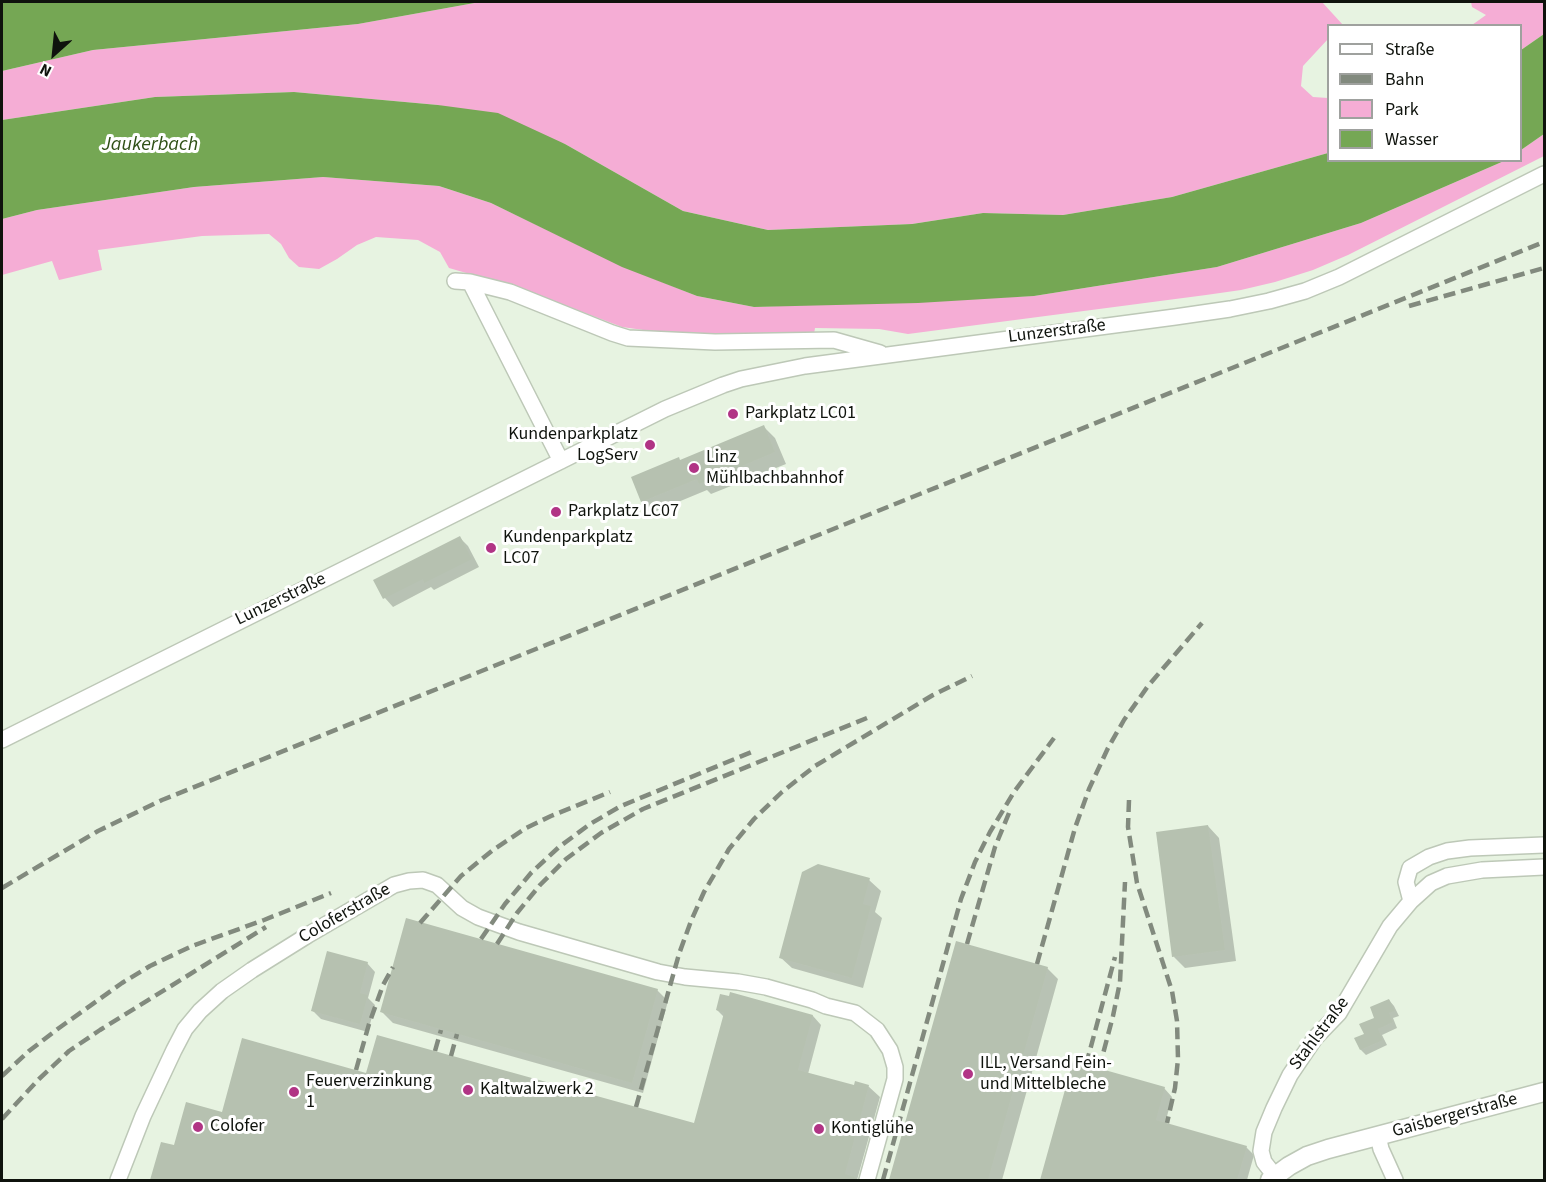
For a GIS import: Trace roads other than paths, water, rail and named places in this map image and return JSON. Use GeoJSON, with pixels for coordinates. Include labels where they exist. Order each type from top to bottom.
{"type":"FeatureCollection","features":[{"type":"Feature","properties":{"kind":"street","name":"Lunzerstraße"},"geometry":{"type":"LineString","coordinates":[[2,740],[665,409],[723,385],[805,366],[1175,317],[1269,302],[1340,277],[1545,174]]}},
{"type":"Feature","properties":{"kind":"street"},"geometry":{"type":"LineString","coordinates":[[561,461],[462,281],[531,300],[628,338],[715,342],[834,340],[886,355]]}},
{"type":"Feature","properties":{"kind":"street"},"geometry":{"type":"LineString","coordinates":[[1411,901],[1406,882],[1410,868],[1429,857],[1447,851],[1470,848],[1545,845]]}},
{"type":"Feature","properties":{"kind":"street","name":"Stahlstraße"},"geometry":{"type":"LineString","coordinates":[[1378,1136],[1307,1156],[1273,1178],[1261,1151],[1264,1132],[1290,1075],[1315,1038],[1340,1013],[1390,927],[1411,901],[1431,883],[1447,876],[1482,870],[1545,867]]}},
{"type":"Feature","properties":{"kind":"street","name":"Coloferstraße"},"geometry":{"type":"LineString","coordinates":[[118,1180],[143,1116],[174,1050],[185,1029],[200,1011],[244,975],[308,934],[394,885],[423,880],[437,885],[462,908],[478,917],[529,935],[658,972],[766,987],[826,1006],[855,1012],[877,1030],[890,1050],[895,1067],[895,1079],[867,1180]]}},
{"type":"Feature","properties":{"kind":"street","name":"Gaisbergerstraße"},"geometry":{"type":"LineString","coordinates":[[1395,1180],[1378,1136],[1545,1092]]}},
{"type":"Feature","properties":{"kind":"water"},"geometry":{"type":"Polygon","coordinates":[[[2,2],[480,2],[358,24],[93,50],[2,71],[2,2]]]}},
{"type":"Feature","properties":{"kind":"water"},"geometry":{"type":"Polygon","coordinates":[[[1544,34],[1544,134],[1522,149],[1522,49],[1544,34]]]}},
{"type":"Feature","properties":{"kind":"water","name":"Jaukerbach"},"geometry":{"type":"Polygon","coordinates":[[[294,92],[438,105],[498,113],[565,144],[683,211],[768,230],[912,224],[983,213],[1063,215],[1172,197],[1327,153],[1327,162],[1502,162],[1361,223],[1217,267],[1034,296],[918,303],[754,307],[697,296],[622,267],[491,203],[439,186],[323,177],[194,187],[37,210],[2,219],[2,120],[155,97],[294,92]]]}},
{"type":"Feature","properties":{"kind":"railway"},"geometry":{"type":"LineString","coordinates":[[2,888],[98,831],[162,800],[1544,242]]}},
{"type":"Feature","properties":{"kind":"railway"},"geometry":{"type":"LineString","coordinates":[[1409,306],[1544,268]]}},
{"type":"Feature","properties":{"kind":"railway"},"geometry":{"type":"LineString","coordinates":[[1037,964],[1075,828],[1089,789],[1108,748],[1148,686],[1202,623]]}},
{"type":"Feature","properties":{"kind":"railway"},"geometry":{"type":"LineString","coordinates":[[636,1107],[679,954],[704,892],[729,849],[754,819],[782,792],[815,766],[933,695],[972,676]]}},
{"type":"Feature","properties":{"kind":"railway"},"geometry":{"type":"LineString","coordinates":[[497,944],[517,913],[540,885],[566,859],[601,833],[643,809],[867,718]]}},
{"type":"Feature","properties":{"kind":"railway"},"geometry":{"type":"LineString","coordinates":[[883,1180],[961,899],[975,862],[1014,792],[1054,738]]}},
{"type":"Feature","properties":{"kind":"railway"},"geometry":{"type":"LineString","coordinates":[[481,939],[505,904],[531,873],[559,847],[590,824],[621,806],[754,751]]}},
{"type":"Feature","properties":{"kind":"railway"},"geometry":{"type":"LineString","coordinates":[[420,923],[461,876],[493,850],[526,828],[610,792]]}},
{"type":"Feature","properties":{"kind":"railway"},"geometry":{"type":"LineString","coordinates":[[1129,800],[1128,827],[1137,883],[1172,991],[1177,1021],[1178,1059],[1175,1088],[1167,1123]]}},
{"type":"Feature","properties":{"kind":"railway"},"geometry":{"type":"LineString","coordinates":[[967,944],[995,847],[1009,813]]}},
{"type":"Feature","properties":{"kind":"railway"},"geometry":{"type":"LineString","coordinates":[[1099,1069],[1120,982],[1125,882]]}},
{"type":"Feature","properties":{"kind":"railway"},"geometry":{"type":"LineString","coordinates":[[2,1076],[59,1028],[150,966],[192,946],[331,893]]}},
{"type":"Feature","properties":{"kind":"railway"},"geometry":{"type":"LineString","coordinates":[[2,1119],[69,1051],[266,927]]}},
{"type":"Feature","properties":{"kind":"railway"},"geometry":{"type":"LineString","coordinates":[[1086,1065],[1115,957]]}},
{"type":"Feature","properties":{"kind":"railway"},"geometry":{"type":"LineString","coordinates":[[356,1070],[383,985],[393,967]]}},
{"type":"Feature","properties":{"kind":"railway"},"geometry":{"type":"LineString","coordinates":[[435,1051],[441,1030]]}},
{"type":"Feature","properties":{"kind":"railway"},"geometry":{"type":"LineString","coordinates":[[451,1056],[457,1034]]}},
{"type":"Feature","properties":{"kind":"place","name":"Parkplatz LC01"},"geometry":{"type":"Point","coordinates":[733,414]}},
{"type":"Feature","properties":{"kind":"place","name":"Kundenparkplatz LogServ"},"geometry":{"type":"Point","coordinates":[650,445]}},
{"type":"Feature","properties":{"kind":"place","name":"Linz Mühlbachbahnhof"},"geometry":{"type":"Point","coordinates":[694,468]}},
{"type":"Feature","properties":{"kind":"place","name":"Parkplatz LC07"},"geometry":{"type":"Point","coordinates":[556,512]}},
{"type":"Feature","properties":{"kind":"place","name":"Kundenparkplatz LC07"},"geometry":{"type":"Point","coordinates":[491,548]}},
{"type":"Feature","properties":{"kind":"place","name":"ILL, Versand Fein- und Mittelbleche"},"geometry":{"type":"Point","coordinates":[968,1074]}},
{"type":"Feature","properties":{"kind":"place","name":"Kaltwalzwerk 2"},"geometry":{"type":"Point","coordinates":[468,1090]}},
{"type":"Feature","properties":{"kind":"place","name":"Feuerverzinkung 1"},"geometry":{"type":"Point","coordinates":[294,1092]}},
{"type":"Feature","properties":{"kind":"place","name":"Colofer"},"geometry":{"type":"Point","coordinates":[198,1127]}},
{"type":"Feature","properties":{"kind":"place","name":"Kontiglühe"},"geometry":{"type":"Point","coordinates":[819,1129]}}]}
